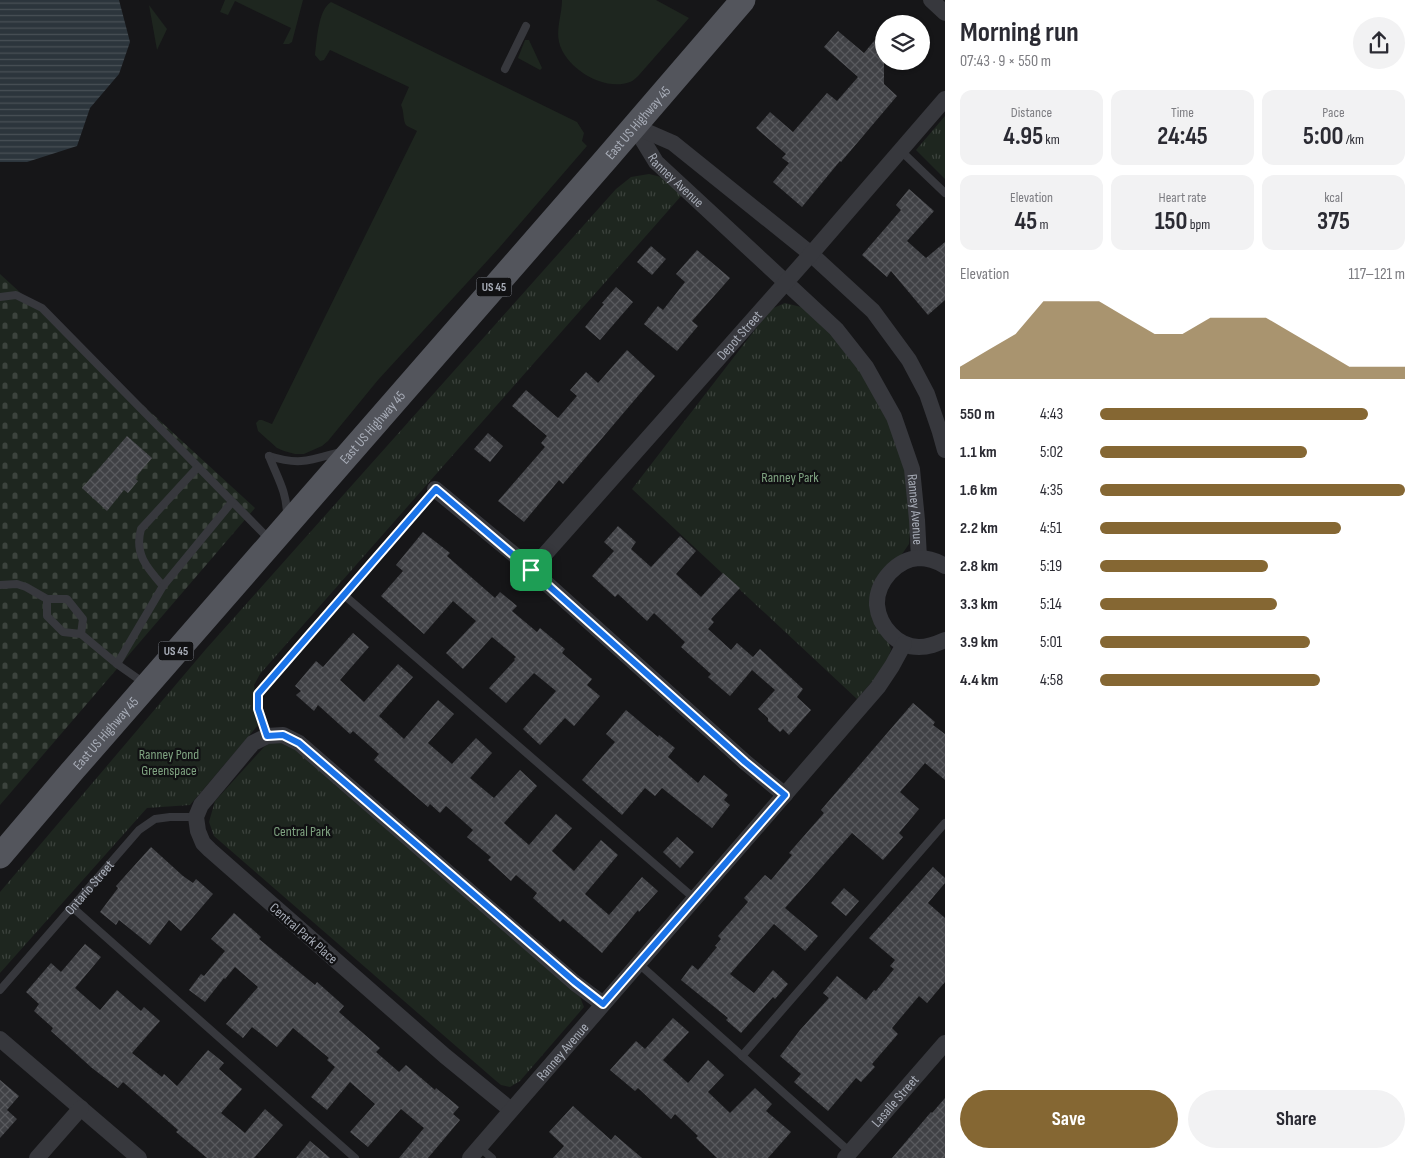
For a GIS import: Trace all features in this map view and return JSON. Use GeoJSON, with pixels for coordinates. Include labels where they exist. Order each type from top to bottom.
{"type":"FeatureCollection","features":[{"type":"Feature","properties":{"kind":"main road","name":"East US Highway 45"},"geometry":{"type":"LineString","coordinates":[[0,856],[743,0]]}},
{"type":"Feature","properties":{"kind":"street"},"geometry":{"type":"LineString","coordinates":[[931,0],[945,13]]}},
{"type":"Feature","properties":{"kind":"street","name":"Depot Street"},"geometry":{"type":"LineString","coordinates":[[531,570],[786,283],[945,99]]}},
{"type":"Feature","properties":{"kind":"street","name":"Ranney Avenue"},"geometry":{"type":"LineString","coordinates":[[634,126],[673,143],[811,254],[873,311],[909,360],[927,394],[945,450]]}},
{"type":"Feature","properties":{"kind":"street","name":"Ranney Avenue"},"geometry":{"type":"LineString","coordinates":[[634,126],[656,162],[836,329],[866,367],[894,416],[912,469],[919,558]]}},
{"type":"Feature","properties":{"kind":"street"},"geometry":{"type":"LineString","coordinates":[[436,489],[531,570],[745,762],[785,795]]}},
{"type":"Feature","properties":{"kind":"street"},"geometry":{"type":"LineString","coordinates":[[945,566],[934,560],[919,558],[902,563],[889,573],[880,587],[877,604],[881,620],[890,634],[904,644],[918,647],[933,646],[945,640]]}},
{"type":"Feature","properties":{"kind":"street","name":"Ranney Avenue"},"geometry":{"type":"LineString","coordinates":[[474,1152],[878,687],[904,644]]}},
{"type":"Feature","properties":{"kind":"street"},"geometry":{"type":"LineString","coordinates":[[196,817],[202,805],[253,743],[267,736],[283,735],[299,743],[575,982],[603,1004]]}},
{"type":"Feature","properties":{"kind":"street","name":"Central Park Place"},"geometry":{"type":"LineString","coordinates":[[196,817],[198,831],[203,843],[210,850],[438,1049],[511,1110]]}},
{"type":"Feature","properties":{"kind":"street"},"geometry":{"type":"LineString","coordinates":[[0,1039],[140,1158]]}},
{"type":"Feature","properties":{"kind":"street","name":"Lasalle Street"},"geometry":{"type":"LineString","coordinates":[[848,1155],[945,1043]]}},
{"type":"Feature","properties":{"kind":"street"},"geometry":{"type":"LineString","coordinates":[[38,1158],[82,1108]]}},
{"type":"Feature","properties":{"kind":"lane"},"geometry":{"type":"LineString","coordinates":[[505,69],[526,26]]}},
{"type":"Feature","properties":{"kind":"lane"},"geometry":{"type":"LineString","coordinates":[[900,150],[945,193]]}},
{"type":"Feature","properties":{"kind":"lane"},"geometry":{"type":"LineString","coordinates":[[0,297],[16,295],[42,308],[232,502],[279,533],[287,506],[284,488],[270,456],[293,462],[306,462],[354,448]]}},
{"type":"Feature","properties":{"kind":"lane"},"geometry":{"type":"LineString","coordinates":[[163,586],[146,566],[141,554],[138,540],[141,529],[198,467]]}},
{"type":"Feature","properties":{"kind":"lane"},"geometry":{"type":"LineString","coordinates":[[267,736],[258,709],[258,694],[436,489]]}},
{"type":"Feature","properties":{"kind":"lane"},"geometry":{"type":"LineString","coordinates":[[117,664],[163,586],[232,502]]}},
{"type":"Feature","properties":{"kind":"lane"},"geometry":{"type":"LineString","coordinates":[[0,586],[17,584],[47,599],[67,599],[83,619],[81,634]]}},
{"type":"Feature","properties":{"kind":"lane"},"geometry":{"type":"LineString","coordinates":[[344,595],[695,899]]}},
{"type":"Feature","properties":{"kind":"lane"},"geometry":{"type":"LineString","coordinates":[[47,599],[47,616],[63,632],[81,634],[117,664],[147,685]]}},
{"type":"Feature","properties":{"kind":"lane","name":"Ontario Street"},"geometry":{"type":"LineString","coordinates":[[0,990],[139,830],[155,819],[170,816],[196,817]]}},
{"type":"Feature","properties":{"kind":"lane"},"geometry":{"type":"LineString","coordinates":[[742,1056],[945,823]]}},
{"type":"Feature","properties":{"kind":"lane"},"geometry":{"type":"LineString","coordinates":[[72,907],[355,1158]]}},
{"type":"Feature","properties":{"kind":"lane"},"geometry":{"type":"LineString","coordinates":[[639,964],[742,1056],[848,1155]]}},
{"type":"Feature","properties":{"kind":"lane"},"geometry":{"type":"LineString","coordinates":[[474,1152],[492,1158]]}},
{"type":"Feature","properties":{"kind":"green space"},"geometry":{"type":"Polygon","coordinates":[[[225,0],[303,0],[292,42],[283,44],[291,28],[235,1],[228,15],[220,12],[225,0]]]}},
{"type":"Feature","properties":{"kind":"green space"},"geometry":{"type":"Polygon","coordinates":[[[562,0],[656,0],[689,18],[639,75],[630,82],[609,84],[587,76],[569,61],[563,52],[558,37],[562,0]]]}},
{"type":"Feature","properties":{"kind":"green space"},"geometry":{"type":"Polygon","coordinates":[[[331,2],[577,122],[584,133],[582,141],[587,146],[499,248],[378,380],[328,441],[322,446],[304,454],[295,454],[277,448],[258,431],[256,423],[262,420],[272,424],[417,131],[405,123],[401,105],[409,87],[330,50],[324,60],[320,61],[315,55],[321,18],[331,2]]]}},
{"type":"Feature","properties":{"kind":"green space"},"geometry":{"type":"Polygon","coordinates":[[[149,5],[167,29],[157,50],[149,5]]]}},
{"type":"Feature","properties":{"kind":"green space"},"geometry":{"type":"Polygon","coordinates":[[[525,40],[529,40],[542,68],[540,70],[518,58],[525,40]]]}},
{"type":"Feature","properties":{"kind":"green space"},"geometry":{"type":"Polygon","coordinates":[[[945,116],[945,179],[916,150],[945,116]]]}},
{"type":"Feature","properties":{"kind":"green space","name":"Ranney Pond Greenspace"},"geometry":{"type":"Polygon","coordinates":[[[649,174],[665,178],[682,195],[260,674],[254,685],[259,724],[190,805],[147,808],[0,973],[0,892],[206,649],[616,189],[631,177],[649,174]]]}},
{"type":"Feature","properties":{"kind":"green space"},"geometry":{"type":"Polygon","coordinates":[[[0,274],[255,508],[0,805],[0,274]]]}},
{"type":"Feature","properties":{"kind":"green space","name":"Ranney Park"},"geometry":{"type":"Polygon","coordinates":[[[785,303],[801,307],[822,323],[878,393],[904,456],[911,518],[909,544],[900,557],[876,579],[887,638],[891,649],[886,665],[857,699],[632,489],[771,309],[785,303]]]}},
{"type":"Feature","properties":{"kind":"green space","name":"Central Park"},"geometry":{"type":"Polygon","coordinates":[[[274,741],[286,742],[580,997],[584,1007],[520,1081],[510,1087],[501,1085],[214,836],[209,822],[215,801],[264,747],[274,741]]]}},
{"type":"Feature","properties":{"kind":"shaded area"},"geometry":{"type":"Polygon","coordinates":[[[0,0],[119,0],[130,42],[119,74],[90,108],[77,146],[27,162],[0,162],[0,0]]]}},
{"type":"Feature","properties":{"kind":"building"},"geometry":{"type":"Polygon","coordinates":[[[838,31],[864,53],[875,40],[875,70],[884,70],[884,84],[897,96],[802,207],[773,182],[789,163],[782,158],[786,154],[756,128],[770,112],[793,132],[827,93],[837,101],[858,77],[824,47],[838,31]]]}},
{"type":"Feature","properties":{"kind":"building"},"geometry":{"type":"Polygon","coordinates":[[[909,189],[934,211],[907,241],[926,258],[945,242],[945,300],[928,315],[891,271],[887,277],[862,255],[901,210],[896,205],[909,189]]]}},
{"type":"Feature","properties":{"kind":"building"},"geometry":{"type":"Polygon","coordinates":[[[651,246],[666,259],[652,275],[637,262],[651,246]]]}},
{"type":"Feature","properties":{"kind":"building"},"geometry":{"type":"Polygon","coordinates":[[[697,250],[730,278],[692,321],[698,326],[677,351],[644,324],[658,306],[663,310],[685,282],[676,274],[697,250]]]}},
{"type":"Feature","properties":{"kind":"building"},"geometry":{"type":"Polygon","coordinates":[[[616,287],[633,302],[600,340],[585,327],[616,287]]]}},
{"type":"Feature","properties":{"kind":"building"},"geometry":{"type":"Polygon","coordinates":[[[627,350],[655,376],[563,484],[559,480],[524,522],[498,501],[545,447],[541,443],[547,436],[512,406],[526,390],[558,418],[577,396],[570,390],[586,372],[598,383],[627,350]]]}},
{"type":"Feature","properties":{"kind":"building"},"geometry":{"type":"Polygon","coordinates":[[[488,433],[503,446],[490,462],[474,449],[488,433]]]}},
{"type":"Feature","properties":{"kind":"building"},"geometry":{"type":"Polygon","coordinates":[[[127,436],[152,458],[135,478],[138,481],[128,493],[124,490],[107,511],[82,488],[127,436]]]}},
{"type":"Feature","properties":{"kind":"building"},"geometry":{"type":"Polygon","coordinates":[[[618,526],[636,542],[631,549],[651,567],[680,536],[696,551],[676,574],[701,597],[723,573],[740,588],[711,619],[714,622],[708,629],[731,650],[737,643],[753,657],[760,649],[803,689],[797,697],[811,710],[789,735],[783,729],[780,732],[758,709],[775,690],[752,670],[730,696],[708,677],[711,674],[681,647],[685,642],[654,613],[647,621],[618,594],[615,597],[592,576],[614,551],[604,542],[618,526]]]}},
{"type":"Feature","properties":{"kind":"building"},"geometry":{"type":"Polygon","coordinates":[[[423,532],[450,553],[447,556],[495,598],[500,592],[517,606],[512,611],[537,632],[540,628],[565,649],[562,653],[592,679],[587,685],[600,696],[574,726],[565,718],[540,745],[523,729],[556,691],[534,673],[506,703],[489,688],[516,657],[492,637],[463,669],[446,653],[476,621],[453,601],[424,634],[381,596],[403,571],[396,565],[423,532]]]}},
{"type":"Feature","properties":{"kind":"building"},"geometry":{"type":"Polygon","coordinates":[[[353,633],[369,647],[340,680],[364,702],[398,664],[413,677],[379,716],[404,739],[438,700],[454,714],[428,743],[452,764],[476,738],[492,753],[470,778],[494,798],[520,770],[537,786],[504,823],[529,845],[556,814],[572,828],[552,851],[574,871],[601,840],[618,855],[585,894],[609,915],[642,877],[658,891],[639,912],[638,910],[602,953],[563,919],[560,922],[533,898],[537,893],[516,875],[511,881],[488,860],[491,857],[467,837],[473,830],[446,806],[440,813],[430,804],[428,807],[374,760],[379,754],[353,731],[350,734],[318,705],[314,711],[296,695],[301,691],[295,686],[316,661],[323,667],[353,633]]]}},
{"type":"Feature","properties":{"kind":"building"},"geometry":{"type":"Polygon","coordinates":[[[913,703],[935,722],[933,725],[945,734],[945,780],[925,763],[900,792],[919,809],[899,833],[903,837],[883,860],[852,833],[785,908],[818,936],[805,951],[774,924],[730,974],[754,993],[773,970],[788,984],[775,999],[773,997],[741,1033],[726,1020],[728,1018],[681,980],[692,965],[698,970],[717,947],[715,946],[721,939],[718,936],[748,902],[744,898],[765,875],[771,880],[792,855],[789,853],[824,813],[821,810],[913,703]]]}},
{"type":"Feature","properties":{"kind":"building"},"geometry":{"type":"Polygon","coordinates":[[[626,710],[658,737],[659,735],[675,748],[668,757],[698,783],[704,775],[728,795],[724,800],[730,805],[712,828],[662,788],[655,796],[645,788],[622,815],[582,780],[615,742],[606,734],[626,710]]]}},
{"type":"Feature","properties":{"kind":"building"},"geometry":{"type":"Polygon","coordinates":[[[677,837],[694,852],[680,868],[663,852],[677,837]]]}},
{"type":"Feature","properties":{"kind":"building"},"geometry":{"type":"Polygon","coordinates":[[[151,847],[183,876],[193,883],[196,879],[213,894],[181,931],[169,920],[150,945],[119,920],[116,925],[100,912],[118,888],[116,886],[151,847]]]}},
{"type":"Feature","properties":{"kind":"building"},"geometry":{"type":"Polygon","coordinates":[[[933,867],[945,878],[945,883],[928,903],[945,918],[945,982],[927,1003],[919,996],[892,1028],[898,1034],[872,1064],[875,1067],[861,1082],[856,1078],[828,1111],[794,1082],[801,1074],[780,1056],[800,1030],[829,998],[823,993],[837,976],[866,1000],[894,969],[890,966],[895,960],[869,938],[933,867]]]}},
{"type":"Feature","properties":{"kind":"building"},"geometry":{"type":"Polygon","coordinates":[[[844,888],[859,901],[846,916],[831,903],[844,888]]]}},
{"type":"Feature","properties":{"kind":"building"},"geometry":{"type":"Polygon","coordinates":[[[234,913],[261,937],[259,939],[315,985],[317,982],[344,1006],[339,1012],[380,1048],[376,1052],[399,1072],[406,1065],[435,1090],[436,1088],[459,1107],[453,1114],[460,1120],[428,1158],[399,1158],[424,1128],[401,1109],[368,1147],[350,1132],[375,1104],[350,1082],[327,1110],[311,1097],[335,1067],[327,1060],[329,1058],[293,1028],[277,1047],[252,1027],[243,1038],[226,1024],[258,987],[235,967],[205,1002],[189,990],[201,974],[204,976],[225,951],[211,939],[234,913]]]}},
{"type":"Feature","properties":{"kind":"building"},"geometry":{"type":"Polygon","coordinates":[[[85,944],[101,957],[75,988],[100,1010],[117,990],[141,1011],[144,1007],[160,1021],[132,1053],[162,1077],[164,1074],[177,1086],[208,1050],[224,1063],[219,1069],[242,1089],[221,1113],[245,1133],[265,1109],[283,1125],[254,1158],[207,1158],[176,1132],[178,1130],[123,1082],[118,1088],[92,1068],[51,1031],[53,1028],[34,1011],[39,1004],[26,992],[51,963],[61,972],[85,944]]]}},
{"type":"Feature","properties":{"kind":"building"},"geometry":{"type":"Polygon","coordinates":[[[673,1018],[689,1032],[663,1060],[688,1083],[708,1060],[724,1075],[708,1092],[730,1113],[755,1088],[772,1104],[766,1111],[791,1132],[768,1158],[717,1158],[675,1114],[671,1119],[638,1088],[635,1091],[610,1070],[636,1041],[645,1049],[673,1018]]]}},
{"type":"Feature","properties":{"kind":"building"},"geometry":{"type":"Polygon","coordinates":[[[0,1080],[19,1096],[7,1110],[17,1119],[0,1138],[0,1080]]]}},
{"type":"Feature","properties":{"kind":"building"},"geometry":{"type":"Polygon","coordinates":[[[945,1098],[945,1158],[892,1158],[931,1112],[945,1098]]]}},
{"type":"Feature","properties":{"kind":"building"},"geometry":{"type":"Polygon","coordinates":[[[573,1106],[611,1140],[615,1135],[642,1158],[553,1158],[564,1146],[549,1132],[573,1106]]]}},
{"type":"Feature","properties":{"kind":"building"},"geometry":{"type":"Polygon","coordinates":[[[310,1141],[330,1158],[296,1158],[310,1141]]]}},
{"type":"Feature","properties":{"kind":"route"},"geometry":{"type":"LineString","coordinates":[[436,489],[531,570],[745,762],[785,795],[603,1004],[575,982],[299,743],[283,735],[267,736],[258,709],[258,694],[436,489]]}}]}
